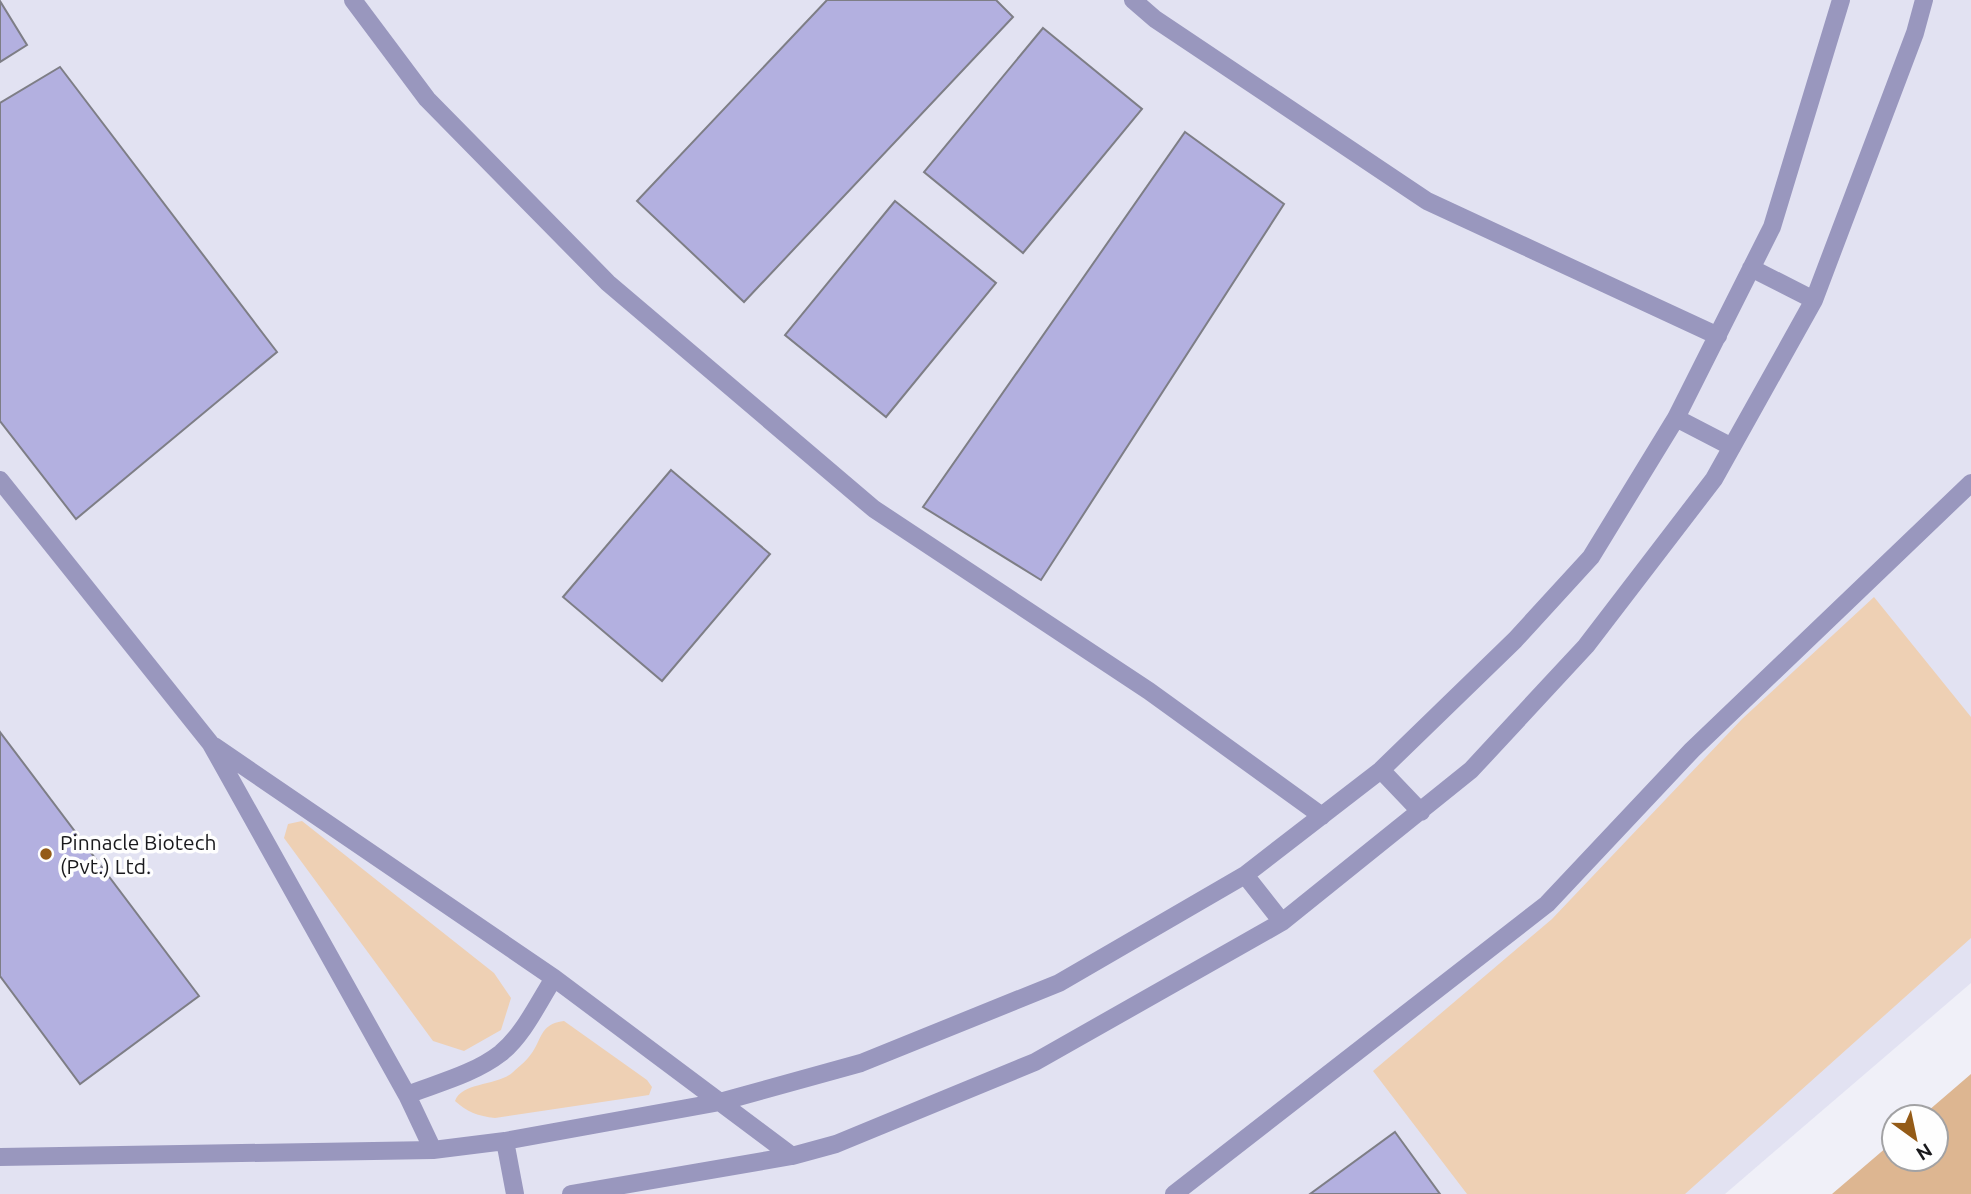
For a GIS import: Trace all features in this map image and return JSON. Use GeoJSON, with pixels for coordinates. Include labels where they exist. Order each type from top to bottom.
{"type":"FeatureCollection","features":[{"type":"Feature","properties":{"kind":"lane"},"geometry":{"type":"LineString","coordinates":[[353,0],[427,99],[608,282],[874,509],[1149,691],[1322,816]]}},
{"type":"Feature","properties":{"kind":"lane"},"geometry":{"type":"LineString","coordinates":[[1133,0],[1155,19],[1427,201],[1718,336]]}},
{"type":"Feature","properties":{"kind":"lane"},"geometry":{"type":"LineString","coordinates":[[0,1157],[433,1150],[505,1141],[720,1102],[861,1063],[1059,983],[1245,875],[1381,770],[1515,640],[1591,557],[1676,418],[1772,228],[1842,0]]}},
{"type":"Feature","properties":{"kind":"lane"},"geometry":{"type":"LineString","coordinates":[[570,1194],[792,1156],[836,1144],[1035,1062],[1282,922],[1471,770],[1586,646],[1713,479],[1732,447],[1814,300],[1915,33],[1924,0]]}},
{"type":"Feature","properties":{"kind":"lane"},"geometry":{"type":"LineString","coordinates":[[1751,268],[1814,300]]}},
{"type":"Feature","properties":{"kind":"lane"},"geometry":{"type":"LineString","coordinates":[[1676,418],[1732,447]]}},
{"type":"Feature","properties":{"kind":"lane"},"geometry":{"type":"LineString","coordinates":[[0,480],[211,744],[407,1095],[433,1150]]}},
{"type":"Feature","properties":{"kind":"lane"},"geometry":{"type":"LineString","coordinates":[[1174,1194],[1547,904],[1692,750],[1971,483]]}},
{"type":"Feature","properties":{"kind":"lane"},"geometry":{"type":"LineString","coordinates":[[211,744],[554,978],[792,1156]]}},
{"type":"Feature","properties":{"kind":"lane"},"geometry":{"type":"LineString","coordinates":[[1381,770],[1421,812]]}},
{"type":"Feature","properties":{"kind":"lane"},"geometry":{"type":"LineString","coordinates":[[1245,875],[1282,922]]}},
{"type":"Feature","properties":{"kind":"lane"},"geometry":{"type":"LineString","coordinates":[[407,1095],[470,1071],[501,1053],[525,1025],[554,978]]}},
{"type":"Feature","properties":{"kind":"lane"},"geometry":{"type":"LineString","coordinates":[[505,1141],[515,1194]]}},
{"type":"Feature","properties":{"kind":"shaded area"},"geometry":{"type":"Polygon","coordinates":[[[0,0],[1971,0],[1971,983],[1725,1194],[0,1194],[0,0]]]}},
{"type":"Feature","properties":{"kind":"shaded area"},"geometry":{"type":"Polygon","coordinates":[[[1874,597],[1971,717],[1971,938],[1685,1194],[1467,1194],[1373,1071],[1552,919],[1742,719],[1874,597]]]}},
{"type":"Feature","properties":{"kind":"shaded area"},"geometry":{"type":"Polygon","coordinates":[[[302,821],[494,973],[511,998],[501,1030],[464,1051],[433,1041],[284,838],[288,824],[302,821]]]}},
{"type":"Feature","properties":{"kind":"shaded area"},"geometry":{"type":"Polygon","coordinates":[[[564,1021],[647,1080],[652,1087],[649,1095],[495,1118],[473,1113],[455,1101],[465,1090],[512,1073],[533,1052],[545,1030],[564,1021]]]}},
{"type":"Feature","properties":{"kind":"shaded area"},"geometry":{"type":"Polygon","coordinates":[[[1971,1074],[1971,1194],[1832,1194],[1880,1153],[1880,1173],[1950,1173],[1950,1103],[1937,1103],[1971,1074]]]}},
{"type":"Feature","properties":{"kind":"building"},"geometry":{"type":"Polygon","coordinates":[[[827,0],[996,0],[1013,17],[744,302],[637,201],[827,0]]]}},
{"type":"Feature","properties":{"kind":"building"},"geometry":{"type":"Polygon","coordinates":[[[0,1],[27,45],[0,62],[0,1]]]}},
{"type":"Feature","properties":{"kind":"building"},"geometry":{"type":"Polygon","coordinates":[[[1043,28],[1142,109],[1023,253],[924,172],[1043,28]]]}},
{"type":"Feature","properties":{"kind":"building"},"geometry":{"type":"Polygon","coordinates":[[[60,67],[277,352],[76,519],[0,421],[0,103],[60,67]]]}},
{"type":"Feature","properties":{"kind":"building"},"geometry":{"type":"Polygon","coordinates":[[[1185,132],[1284,204],[1041,580],[923,507],[1185,132]]]}},
{"type":"Feature","properties":{"kind":"building"},"geometry":{"type":"Polygon","coordinates":[[[895,201],[996,283],[886,417],[785,335],[895,201]]]}},
{"type":"Feature","properties":{"kind":"building"},"geometry":{"type":"Polygon","coordinates":[[[671,470],[770,554],[662,681],[563,597],[671,470]]]}},
{"type":"Feature","properties":{"kind":"building","name":"Pinnacle Biotech (Pvt.) Ltd."},"geometry":{"type":"Polygon","coordinates":[[[0,732],[199,996],[80,1084],[0,976],[0,732]]]}},
{"type":"Feature","properties":{"kind":"building"},"geometry":{"type":"Polygon","coordinates":[[[1395,1132],[1440,1194],[1310,1194],[1395,1132]]]}},
{"type":"Feature","properties":{"kind":"place","name":"Pinnacle Biotech (Pvt.) Ltd."},"geometry":{"type":"Point","coordinates":[46,854]}}]}
